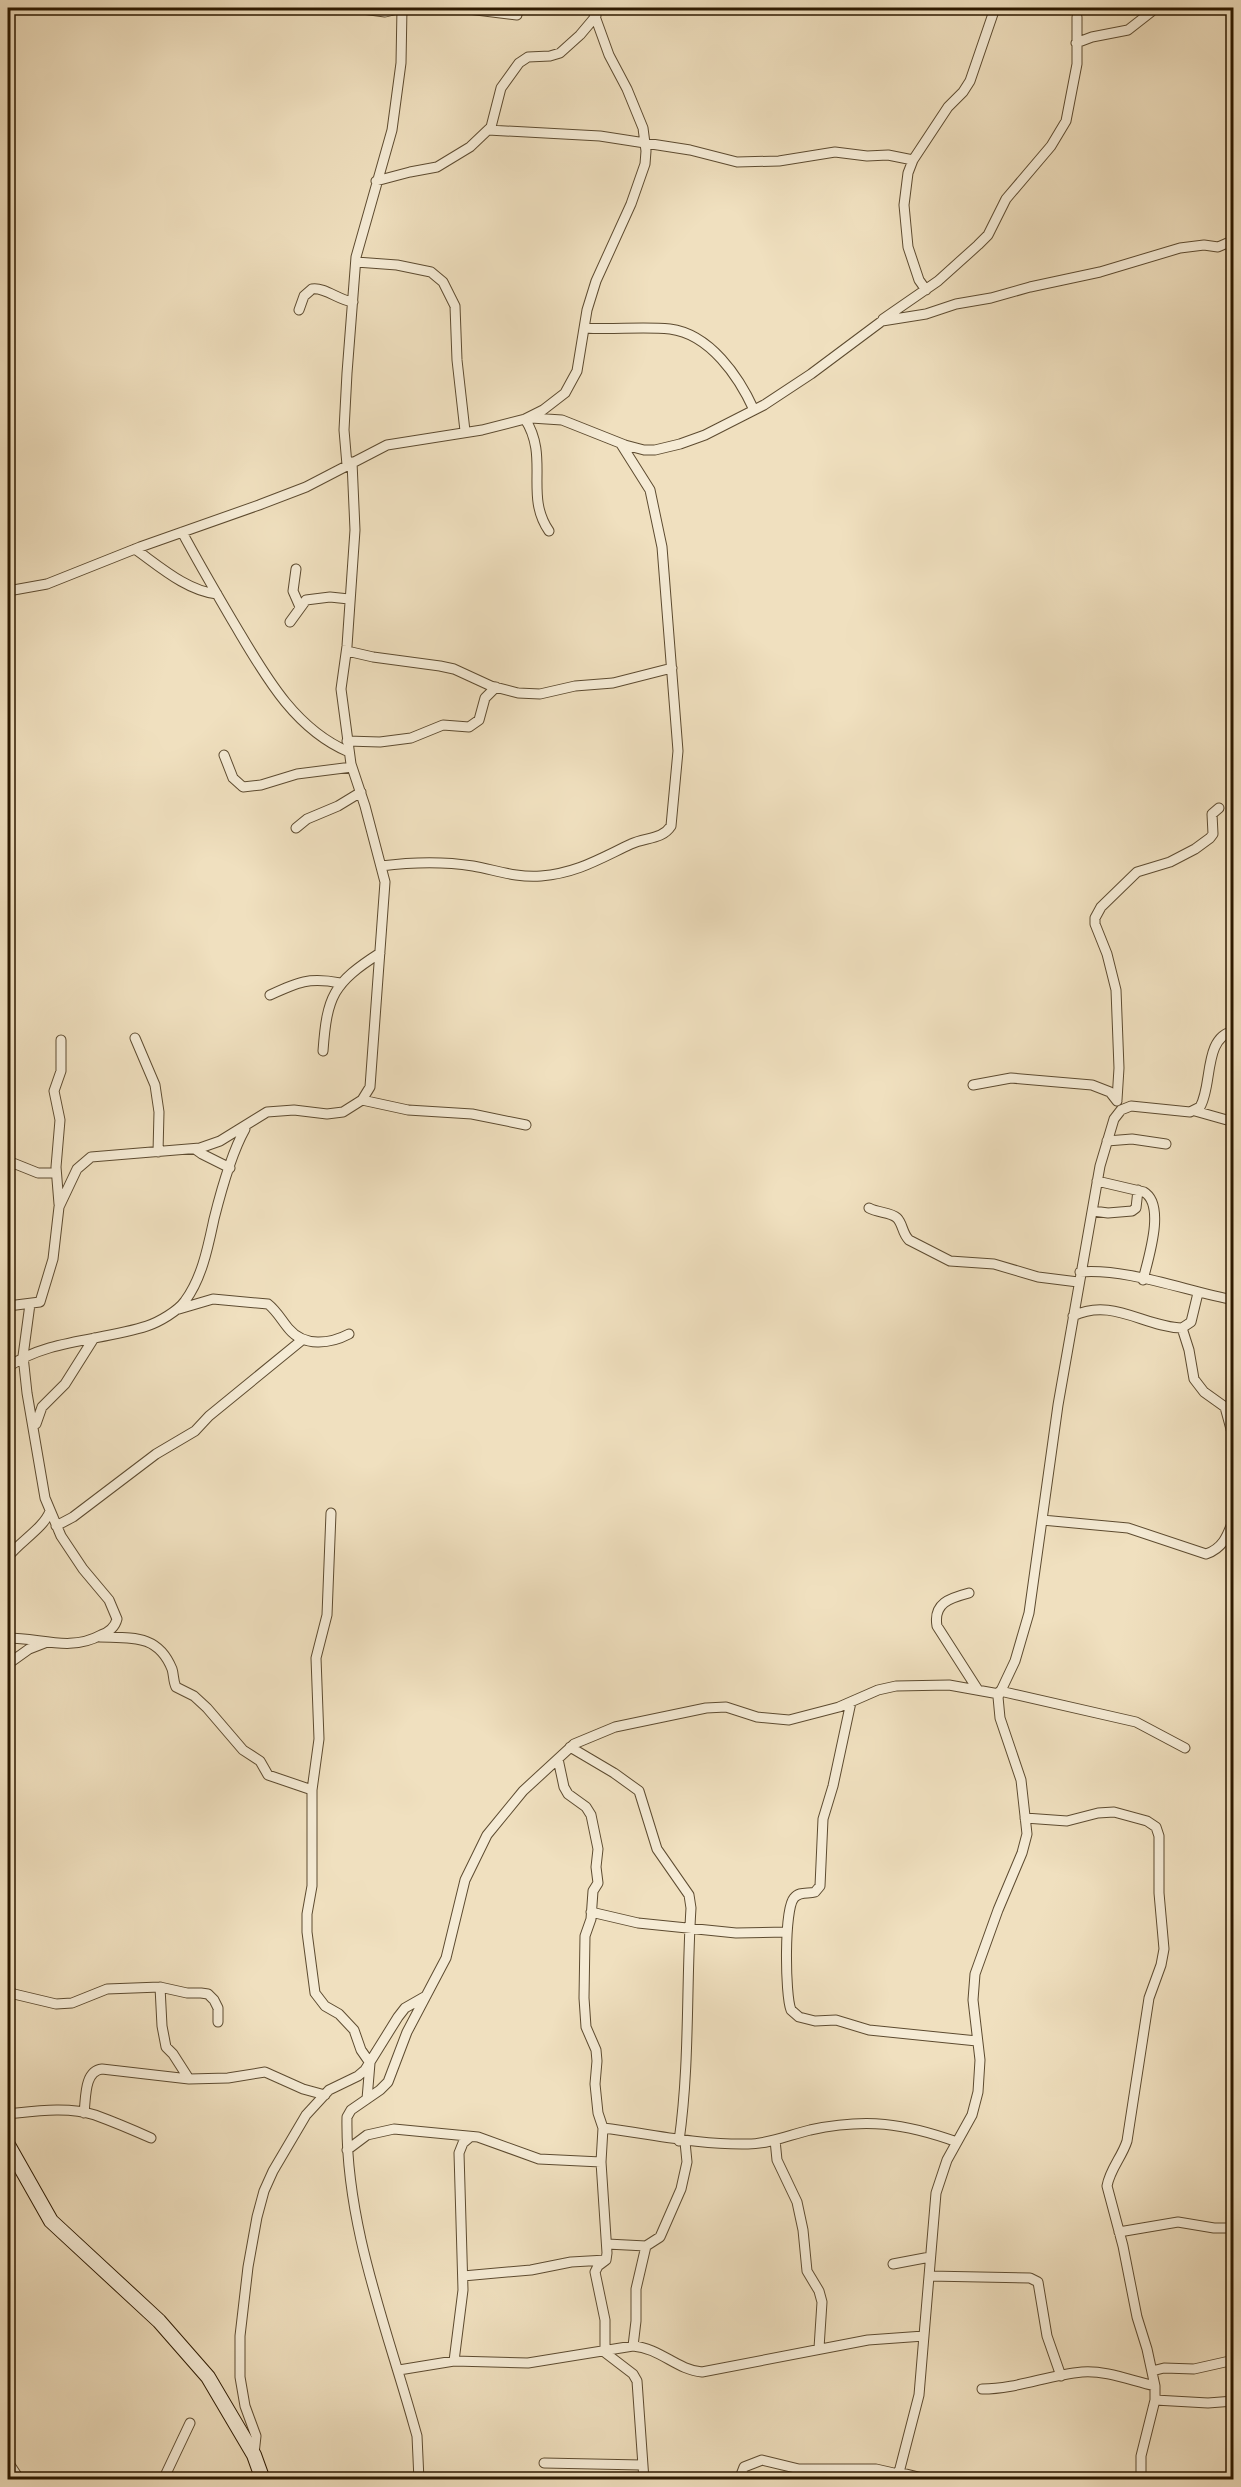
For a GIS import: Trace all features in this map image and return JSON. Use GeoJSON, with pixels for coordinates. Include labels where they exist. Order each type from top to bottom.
{"type":"FeatureCollection","features":[{"type":"Feature","properties":{"kind":"street"},"geometry":{"type":"LineString","coordinates":[[355,8],[374,12],[413,8]]}},
{"type":"Feature","properties":{"kind":"street"},"geometry":{"type":"LineString","coordinates":[[460,8],[517,15]]}},
{"type":"Feature","properties":{"kind":"street"},"geometry":{"type":"LineString","coordinates":[[547,8],[578,8]]}},
{"type":"Feature","properties":{"kind":"street"},"geometry":{"type":"LineString","coordinates":[[926,290],[908,247],[905,225],[905,190],[913,160],[948,107],[970,81],[995,8]]}},
{"type":"Feature","properties":{"kind":"street"},"geometry":{"type":"LineString","coordinates":[[60,1207],[77,1169],[91,1157],[195,1149],[220,1142],[267,1112],[294,1110],[327,1114],[343,1112],[362,1100],[370,1087],[385,882],[352,767],[341,689],[347,651],[355,530],[344,430],[356,262],[376,181],[392,130],[401,63],[402,9]]}},
{"type":"Feature","properties":{"kind":"street"},"geometry":{"type":"LineString","coordinates":[[376,181],[437,167],[470,147],[488,130],[495,114],[501,88],[519,63],[528,57],[560,53],[580,35],[594,10]]}},
{"type":"Feature","properties":{"kind":"street"},"geometry":{"type":"LineString","coordinates":[[527,419],[543,410],[569,388],[577,371],[587,310],[596,281],[631,204],[642,174],[646,151],[643,128],[627,89],[609,55],[594,10]]}},
{"type":"Feature","properties":{"kind":"street"},"geometry":{"type":"LineString","coordinates":[[1077,43],[1092,37],[1128,30],[1151,12]]}},
{"type":"Feature","properties":{"kind":"street"},"geometry":{"type":"LineString","coordinates":[[8,591],[47,584],[135,549],[306,487],[387,445],[482,430],[527,419],[562,420],[621,444],[644,450],[655,450],[705,435],[754,410],[811,374],[926,290],[958,265],[988,236],[1006,199],[1051,146],[1066,121],[1077,64],[1077,17]]}},
{"type":"Feature","properties":{"kind":"street"},"geometry":{"type":"LineString","coordinates":[[488,130],[600,136],[645,142],[750,163],[835,152],[856,155],[888,155],[913,160]]}},
{"type":"Feature","properties":{"kind":"street"},"geometry":{"type":"LineString","coordinates":[[882,321],[926,314],[956,304],[992,298],[1039,284],[1100,272],[1180,248],[1204,245],[1218,247],[1233,240]]}},
{"type":"Feature","properties":{"kind":"street"},"geometry":{"type":"LineString","coordinates":[[356,262],[397,265],[431,272],[443,282],[455,306],[457,360],[465,431]]}},
{"type":"Feature","properties":{"kind":"street"},"geometry":{"type":"LineString","coordinates":[[299,310],[304,296],[312,289],[323,290],[335,297],[352,302]]}},
{"type":"Feature","properties":{"kind":"street"},"geometry":{"type":"LineString","coordinates":[[585,328],[672,329],[691,337],[711,349],[733,371],[754,410]]}},
{"type":"Feature","properties":{"kind":"street"},"geometry":{"type":"LineString","coordinates":[[527,419],[536,441],[538,514],[549,531]]}},
{"type":"Feature","properties":{"kind":"street"},"geometry":{"type":"LineString","coordinates":[[381,866],[428,862],[472,866],[506,874],[540,876],[588,866],[633,843],[667,832],[672,817],[678,751],[662,547],[650,490],[621,444]]}},
{"type":"Feature","properties":{"kind":"street"},"geometry":{"type":"LineString","coordinates":[[182,532],[278,695],[317,733],[335,746],[349,752]]}},
{"type":"Feature","properties":{"kind":"street"},"geometry":{"type":"LineString","coordinates":[[135,549],[192,587],[217,594]]}},
{"type":"Feature","properties":{"kind":"street"},"geometry":{"type":"LineString","coordinates":[[296,569],[292,591],[300,607]]}},
{"type":"Feature","properties":{"kind":"street"},"geometry":{"type":"LineString","coordinates":[[290,622],[306,600],[349,599]]}},
{"type":"Feature","properties":{"kind":"street"},"geometry":{"type":"LineString","coordinates":[[347,651],[454,669],[479,682],[518,693],[540,694],[575,686],[613,683],[672,668]]}},
{"type":"Feature","properties":{"kind":"street"},"geometry":{"type":"LineString","coordinates":[[347,741],[380,742],[411,738],[443,725],[469,727],[479,720],[485,698],[496,687]]}},
{"type":"Feature","properties":{"kind":"street"},"geometry":{"type":"LineString","coordinates":[[224,755],[233,778],[243,787],[308,771],[352,767]]}},
{"type":"Feature","properties":{"kind":"street"},"geometry":{"type":"LineString","coordinates":[[296,828],[307,819],[338,806],[361,792]]}},
{"type":"Feature","properties":{"kind":"street"},"geometry":{"type":"LineString","coordinates":[[1117,1100],[1119,1068],[1116,1037],[1116,990],[1095,918],[1113,895],[1137,872],[1170,862],[1210,838],[1213,834],[1212,814],[1219,808]]}},
{"type":"Feature","properties":{"kind":"street"},"geometry":{"type":"LineString","coordinates":[[323,1051],[330,999],[340,983],[355,969],[380,954]]}},
{"type":"Feature","properties":{"kind":"street"},"geometry":{"type":"LineString","coordinates":[[270,995],[304,980],[340,983]]}},
{"type":"Feature","properties":{"kind":"street"},"geometry":{"type":"LineString","coordinates":[[1195,1111],[1203,1103],[1215,1047],[1219,1039],[1232,1029]]}},
{"type":"Feature","properties":{"kind":"street"},"geometry":{"type":"LineString","coordinates":[[135,1038],[155,1085],[159,1112],[158,1152]]}},
{"type":"Feature","properties":{"kind":"street"},"geometry":{"type":"LineString","coordinates":[[8,1306],[40,1302],[53,1259],[60,1207],[56,1173],[60,1120],[54,1090],[61,1071],[62,1040]]}},
{"type":"Feature","properties":{"kind":"street"},"geometry":{"type":"LineString","coordinates":[[973,1084],[1011,1078],[1092,1085],[1110,1092],[1122,1110]]}},
{"type":"Feature","properties":{"kind":"street"},"geometry":{"type":"LineString","coordinates":[[362,1100],[408,1110],[472,1114],[526,1125]]}},
{"type":"Feature","properties":{"kind":"street"},"geometry":{"type":"LineString","coordinates":[[898,2475],[919,2395],[936,2193],[947,2160],[972,2115],[981,2075],[973,2000],[975,1974],[992,1924],[1022,1853],[1027,1834],[1021,1780],[1000,1718],[1000,1692],[1015,1661],[1029,1613],[1079,1277],[1107,1141],[1114,1119],[1122,1110],[1131,1106],[1181,1112],[1195,1111],[1233,1122]]}},
{"type":"Feature","properties":{"kind":"street"},"geometry":{"type":"LineString","coordinates":[[8,1367],[23,1356],[149,1325],[186,1300],[199,1274],[237,1142],[247,1125]]}},
{"type":"Feature","properties":{"kind":"street"},"geometry":{"type":"LineString","coordinates":[[1107,1141],[1132,1139],[1166,1144]]}},
{"type":"Feature","properties":{"kind":"street"},"geometry":{"type":"LineString","coordinates":[[195,1149],[230,1168]]}},
{"type":"Feature","properties":{"kind":"street"},"geometry":{"type":"LineString","coordinates":[[8,1161],[38,1173],[56,1173]]}},
{"type":"Feature","properties":{"kind":"street"},"geometry":{"type":"LineString","coordinates":[[1098,1180],[1149,1195],[1155,1215],[1153,1237],[1143,1280]]}},
{"type":"Feature","properties":{"kind":"street"},"geometry":{"type":"LineString","coordinates":[[1093,1211],[1108,1213],[1132,1211],[1136,1208],[1138,1190]]}},
{"type":"Feature","properties":{"kind":"street"},"geometry":{"type":"LineString","coordinates":[[870,1208],[894,1216],[898,1219],[904,1235],[909,1240],[950,1261],[994,1264],[1038,1276],[1079,1277],[1105,1271],[1233,1300]]}},
{"type":"Feature","properties":{"kind":"street"},"geometry":{"type":"LineString","coordinates":[[1073,1316],[1088,1310],[1104,1310],[1127,1313],[1182,1328],[1191,1322],[1198,1293]]}},
{"type":"Feature","properties":{"kind":"street"},"geometry":{"type":"LineString","coordinates":[[174,1310],[213,1299],[268,1304],[302,1340],[323,1343],[349,1334]]}},
{"type":"Feature","properties":{"kind":"street"},"geometry":{"type":"LineString","coordinates":[[8,1638],[81,1644],[107,1632],[116,1623],[114,1607],[83,1569],[56,1526],[45,1498],[23,1356],[30,1304]]}},
{"type":"Feature","properties":{"kind":"street"},"geometry":{"type":"LineString","coordinates":[[1182,1328],[1194,1379],[1204,1392],[1224,1407],[1233,1440]]}},
{"type":"Feature","properties":{"kind":"street"},"geometry":{"type":"LineString","coordinates":[[34,1429],[42,1407],[65,1384],[94,1338]]}},
{"type":"Feature","properties":{"kind":"street"},"geometry":{"type":"LineString","coordinates":[[56,1526],[73,1517],[156,1454],[195,1431],[209,1416],[302,1340]]}},
{"type":"Feature","properties":{"kind":"street"},"geometry":{"type":"LineString","coordinates":[[8,1557],[18,1544],[45,1522],[50,1511]]}},
{"type":"Feature","properties":{"kind":"street"},"geometry":{"type":"LineString","coordinates":[[331,1513],[326,1592],[327,1615],[316,1658],[319,1738],[312,1790],[312,1886],[307,1914],[308,1932],[315,1993],[325,2006],[339,2014],[354,2030],[361,2050],[370,2063],[366,2099]]}},
{"type":"Feature","properties":{"kind":"street"},"geometry":{"type":"LineString","coordinates":[[1042,1520],[1128,1528],[1206,1554],[1215,1551],[1224,1542],[1233,1518]]}},
{"type":"Feature","properties":{"kind":"street"},"geometry":{"type":"LineString","coordinates":[[969,1593],[948,1599],[941,1605],[936,1617],[938,1626],[978,1690]]}},
{"type":"Feature","properties":{"kind":"street"},"geometry":{"type":"LineString","coordinates":[[98,1637],[136,1638],[159,1647],[172,1669],[176,1687],[194,1696],[207,1708],[243,1750],[260,1761],[268,1775],[312,1790]]}},
{"type":"Feature","properties":{"kind":"street"},"geometry":{"type":"LineString","coordinates":[[8,1664],[29,1649],[48,1642]]}},
{"type":"Feature","properties":{"kind":"street"},"geometry":{"type":"LineString","coordinates":[[419,2480],[417,2436],[372,2284],[347,2150],[348,2113],[388,2082],[407,2032],[446,1958],[465,1880],[487,1835],[523,1791],[570,1747],[615,1726],[706,1708],[726,1707],[757,1717],[789,1720],[839,1707],[878,1690],[908,1685],[949,1685],[1000,1692],[1136,1722],[1185,1748]]}},
{"type":"Feature","properties":{"kind":"street"},"geometry":{"type":"LineString","coordinates":[[851,1702],[823,1819],[820,1886],[815,1892],[799,1893],[794,1897],[787,1912],[789,2004],[794,2015],[815,2021],[836,2020],[869,2030],[977,2041]]}},
{"type":"Feature","properties":{"kind":"street"},"geometry":{"type":"LineString","coordinates":[[570,1747],[639,1791],[662,1859],[689,1895],[689,2018],[682,2141],[687,2162],[681,2189],[660,2237],[646,2246],[607,2244]]}},
{"type":"Feature","properties":{"kind":"street"},"geometry":{"type":"LineString","coordinates":[[558,1759],[564,1787],[573,1799],[588,1810],[598,1846],[596,1867],[598,1883],[593,1891],[585,1936],[584,1998],[586,2027],[596,2050],[595,2090],[603,2128],[601,2162],[607,2244],[606,2260],[598,2266],[595,2272],[605,2320],[604,2350]]}},
{"type":"Feature","properties":{"kind":"street"},"geometry":{"type":"LineString","coordinates":[[1025,1818],[1067,1821],[1098,1812],[1114,1812],[1148,1821],[1156,1827],[1159,1836],[1164,1949],[1161,1965],[1149,1998],[1127,2141],[1122,2156],[1108,2177],[1107,2186],[1155,2386],[1155,2400],[1142,2448],[1141,2480]]}},
{"type":"Feature","properties":{"kind":"street"},"geometry":{"type":"LineString","coordinates":[[591,1912],[616,1919],[736,1933],[787,1932]]}},
{"type":"Feature","properties":{"kind":"street"},"geometry":{"type":"LineString","coordinates":[[160,1987],[162,2026],[166,2048],[173,2054],[189,2079]]}},
{"type":"Feature","properties":{"kind":"street"},"geometry":{"type":"LineString","coordinates":[[8,1990],[14,1994],[56,2004],[72,2003],[107,1989],[160,1987],[208,1995],[218,2008],[218,2022]]}},
{"type":"Feature","properties":{"kind":"street"},"geometry":{"type":"LineString","coordinates":[[254,2455],[256,2436],[245,2406],[240,2367],[240,2336],[256,2217],[264,2191],[306,2115],[325,2095],[358,2076],[370,2063],[405,2008],[426,1996]]}},
{"type":"Feature","properties":{"kind":"street"},"geometry":{"type":"LineString","coordinates":[[84,2113],[90,2075],[96,2070],[189,2079],[228,2078],[265,2072],[303,2090],[325,2095]]}},
{"type":"Feature","properties":{"kind":"street"},"geometry":{"type":"LineString","coordinates":[[8,2114],[49,2110],[84,2113],[131,2128],[151,2138]]}},
{"type":"Feature","properties":{"kind":"street"},"geometry":{"type":"LineString","coordinates":[[603,2128],[682,2141],[750,2144],[834,2125],[884,2123],[907,2126],[957,2142]]}},
{"type":"Feature","properties":{"kind":"street"},"geometry":{"type":"LineString","coordinates":[[347,2150],[367,2135],[388,2130],[487,2140],[540,2159],[601,2162]]}},
{"type":"Feature","properties":{"kind":"street"},"geometry":{"type":"LineString","coordinates":[[454,2361],[463,2276],[459,2153],[463,2143],[470,2137]]}},
{"type":"Feature","properties":{"kind":"street"},"geometry":{"type":"LineString","coordinates":[[775,2140],[777,2160],[799,2211],[807,2271],[819,2291],[822,2302],[819,2348]]}},
{"type":"Feature","properties":{"kind":"street"},"geometry":{"type":"LineString","coordinates":[[8,2145],[51,2222],[122,2285],[190,2355],[208,2377],[254,2455],[263,2480]]}},
{"type":"Feature","properties":{"kind":"street"},"geometry":{"type":"LineString","coordinates":[[1119,2232],[1178,2222],[1214,2228],[1233,2228]]}},
{"type":"Feature","properties":{"kind":"street"},"geometry":{"type":"LineString","coordinates":[[633,2346],[636,2289],[646,2246]]}},
{"type":"Feature","properties":{"kind":"street"},"geometry":{"type":"LineString","coordinates":[[893,2264],[930,2257]]}},
{"type":"Feature","properties":{"kind":"street"},"geometry":{"type":"LineString","coordinates":[[463,2276],[531,2270],[571,2262],[606,2260]]}},
{"type":"Feature","properties":{"kind":"street"},"geometry":{"type":"LineString","coordinates":[[928,2276],[1030,2278],[1038,2282],[1047,2336],[1061,2376]]}},
{"type":"Feature","properties":{"kind":"street"},"geometry":{"type":"LineString","coordinates":[[399,2370],[454,2361],[528,2363],[633,2346],[666,2356],[686,2369],[702,2372],[868,2340],[924,2336]]}},
{"type":"Feature","properties":{"kind":"street"},"geometry":{"type":"LineString","coordinates":[[604,2350],[630,2371],[637,2381],[644,2480]]}},
{"type":"Feature","properties":{"kind":"street"},"geometry":{"type":"LineString","coordinates":[[1152,2371],[1164,2368],[1194,2369],[1233,2360]]}},
{"type":"Feature","properties":{"kind":"street"},"geometry":{"type":"LineString","coordinates":[[982,2389],[1008,2388],[1061,2376],[1096,2372],[1155,2386]]}},
{"type":"Feature","properties":{"kind":"street"},"geometry":{"type":"LineString","coordinates":[[1155,2400],[1209,2403],[1233,2401]]}},
{"type":"Feature","properties":{"kind":"street"},"geometry":{"type":"LineString","coordinates":[[164,2480],[190,2423]]}},
{"type":"Feature","properties":{"kind":"street"},"geometry":{"type":"LineString","coordinates":[[739,2480],[744,2467],[762,2460],[799,2469],[876,2469],[931,2480]]}},
{"type":"Feature","properties":{"kind":"street"},"geometry":{"type":"LineString","coordinates":[[8,2462],[20,2480]]}},
{"type":"Feature","properties":{"kind":"street"},"geometry":{"type":"LineString","coordinates":[[544,2463],[642,2465]]}}]}
